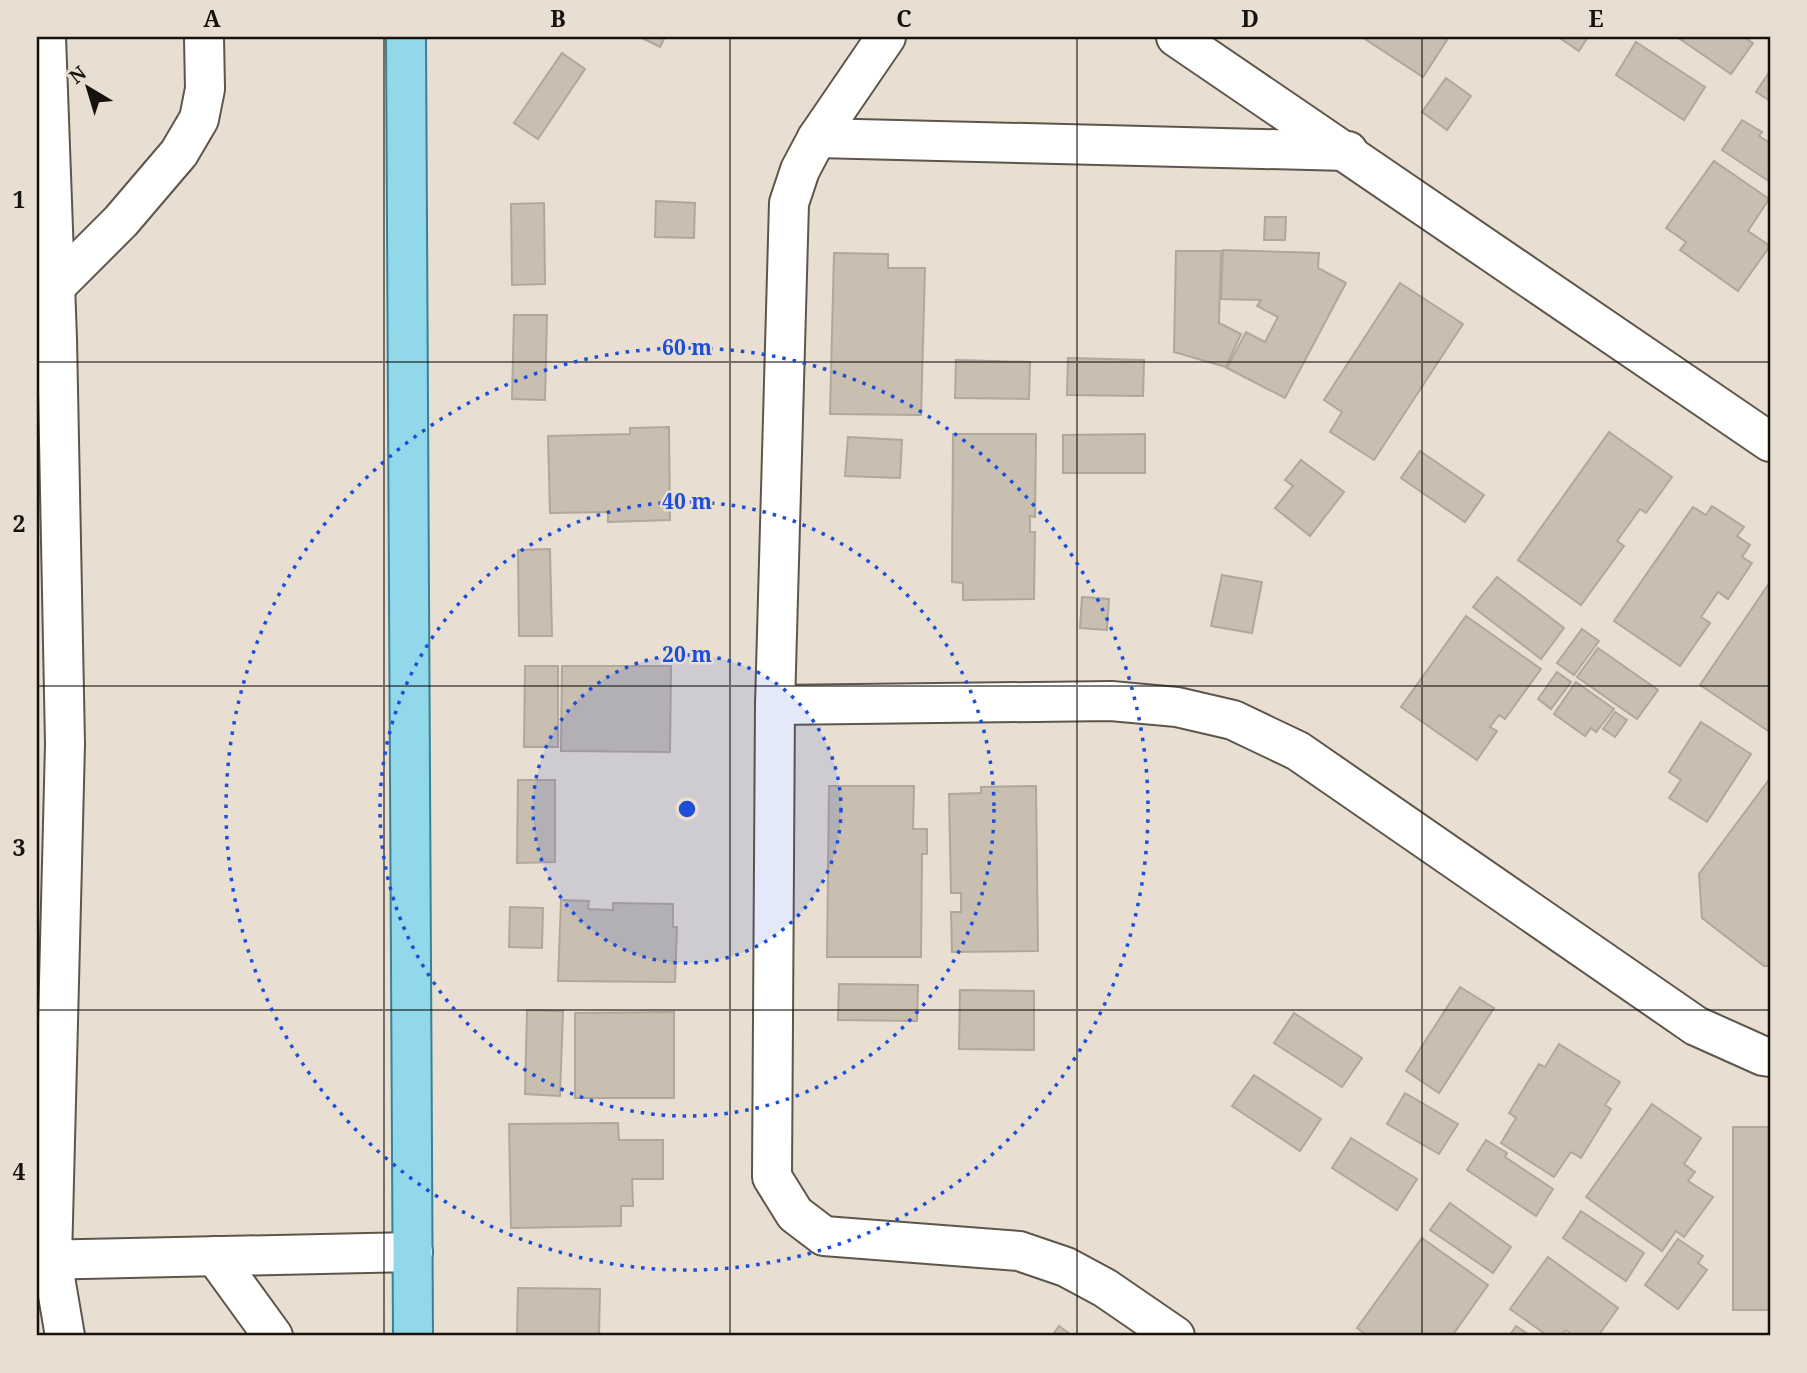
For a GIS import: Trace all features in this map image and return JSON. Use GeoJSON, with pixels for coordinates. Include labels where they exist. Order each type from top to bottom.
{"type":"FeatureCollection","features":[{"type":"Feature","properties":{"kind":"main road"},"geometry":{"type":"LineString","coordinates":[[406,37],[414,1336]]}},
{"type":"Feature","properties":{"kind":"street"},"geometry":{"type":"LineString","coordinates":[[46,37],[55,287],[47,339],[65,744],[44,1260],[65,1336]]}},
{"type":"Feature","properties":{"kind":"street"},"geometry":{"type":"LineString","coordinates":[[55,287],[121,221],[179,153],[199,119],[205,89],[204,37]]}},
{"type":"Feature","properties":{"kind":"street"},"geometry":{"type":"LineString","coordinates":[[886,37],[817,138],[800,170],[789,203],[775,705],[772,1177],[795,1214],[824,1236],[1019,1251],[1066,1266],[1105,1288],[1175,1336]]}},
{"type":"Feature","properties":{"kind":"street"},"geometry":{"type":"LineString","coordinates":[[1177,37],[1348,151],[1770,442]]}},
{"type":"Feature","properties":{"kind":"street"},"geometry":{"type":"LineString","coordinates":[[817,138],[1348,151]]}},
{"type":"Feature","properties":{"kind":"street"},"geometry":{"type":"LineString","coordinates":[[775,705],[1111,701],[1177,707],[1233,720],[1298,751],[1696,1026],[1770,1057]]}},
{"type":"Feature","properties":{"kind":"street"},"geometry":{"type":"LineString","coordinates":[[44,1260],[413,1252]]}},
{"type":"Feature","properties":{"kind":"street"},"geometry":{"type":"LineString","coordinates":[[215,1256],[273,1336]]}},
{"type":"Feature","properties":{"kind":"building"},"geometry":{"type":"Polygon","coordinates":[[[640,37],[665,37],[660,47],[640,37]]]}},
{"type":"Feature","properties":{"kind":"building"},"geometry":{"type":"Polygon","coordinates":[[[1362,37],[1449,37],[1423,77],[1362,37]]]}},
{"type":"Feature","properties":{"kind":"building"},"geometry":{"type":"Polygon","coordinates":[[[1558,37],[1588,37],[1579,51],[1558,37]]]}},
{"type":"Feature","properties":{"kind":"building"},"geometry":{"type":"Polygon","coordinates":[[[1677,37],[1751,37],[1748,40],[1753,43],[1731,74],[1677,37]]]}},
{"type":"Feature","properties":{"kind":"building"},"geometry":{"type":"Polygon","coordinates":[[[1636,42],[1705,87],[1684,120],[1616,75],[1636,42]]]}},
{"type":"Feature","properties":{"kind":"building"},"geometry":{"type":"Polygon","coordinates":[[[562,53],[585,69],[538,139],[514,123],[562,53]]]}},
{"type":"Feature","properties":{"kind":"building"},"geometry":{"type":"Polygon","coordinates":[[[1770,71],[1770,101],[1756,92],[1770,71]]]}},
{"type":"Feature","properties":{"kind":"building"},"geometry":{"type":"Polygon","coordinates":[[[1446,78],[1471,96],[1447,130],[1422,112],[1446,78]]]}},
{"type":"Feature","properties":{"kind":"building"},"geometry":{"type":"Polygon","coordinates":[[[1742,120],[1762,132],[1759,136],[1770,143],[1770,182],[1722,150],[1742,120]]]}},
{"type":"Feature","properties":{"kind":"building"},"geometry":{"type":"Polygon","coordinates":[[[1714,161],[1769,199],[1748,231],[1770,246],[1738,291],[1680,250],[1686,242],[1666,228],[1714,161]]]}},
{"type":"Feature","properties":{"kind":"building"},"geometry":{"type":"Polygon","coordinates":[[[656,201],[695,203],[694,238],[655,237],[656,201]]]}},
{"type":"Feature","properties":{"kind":"building"},"geometry":{"type":"Polygon","coordinates":[[[544,203],[545,284],[512,285],[511,204],[544,203]]]}},
{"type":"Feature","properties":{"kind":"building"},"geometry":{"type":"Polygon","coordinates":[[[1265,217],[1286,217],[1285,240],[1264,240],[1265,217]]]}},
{"type":"Feature","properties":{"kind":"building"},"geometry":{"type":"Polygon","coordinates":[[[1223,250],[1319,253],[1318,268],[1346,283],[1285,398],[1227,368],[1246,332],[1265,342],[1278,317],[1257,306],[1261,300],[1221,299],[1223,250]]]}},
{"type":"Feature","properties":{"kind":"building"},"geometry":{"type":"Polygon","coordinates":[[[1176,251],[1221,251],[1219,323],[1241,334],[1226,367],[1174,352],[1176,251]]]}},
{"type":"Feature","properties":{"kind":"building"},"geometry":{"type":"Polygon","coordinates":[[[834,253],[888,254],[888,268],[925,268],[921,415],[830,414],[834,253]]]}},
{"type":"Feature","properties":{"kind":"building"},"geometry":{"type":"Polygon","coordinates":[[[1400,283],[1463,324],[1374,460],[1330,432],[1342,412],[1324,400],[1400,283]]]}},
{"type":"Feature","properties":{"kind":"building"},"geometry":{"type":"Polygon","coordinates":[[[514,315],[547,315],[545,400],[512,399],[514,315]]]}},
{"type":"Feature","properties":{"kind":"building"},"geometry":{"type":"Polygon","coordinates":[[[1068,358],[1144,360],[1143,396],[1067,395],[1068,358]]]}},
{"type":"Feature","properties":{"kind":"building"},"geometry":{"type":"Polygon","coordinates":[[[956,360],[1030,362],[1029,399],[955,398],[956,360]]]}},
{"type":"Feature","properties":{"kind":"building"},"geometry":{"type":"Polygon","coordinates":[[[669,427],[670,520],[608,522],[608,512],[550,513],[548,436],[630,434],[630,428],[669,427]]]}},
{"type":"Feature","properties":{"kind":"building"},"geometry":{"type":"Polygon","coordinates":[[[1609,432],[1672,477],[1646,513],[1640,509],[1617,541],[1624,546],[1581,605],[1518,560],[1609,432]]]}},
{"type":"Feature","properties":{"kind":"building"},"geometry":{"type":"Polygon","coordinates":[[[953,434],[1036,434],[1035,517],[1030,516],[1030,532],[1035,532],[1034,599],[963,600],[963,583],[952,582],[953,434]]]}},
{"type":"Feature","properties":{"kind":"building"},"geometry":{"type":"Polygon","coordinates":[[[1145,434],[1145,473],[1063,473],[1063,435],[1145,434]]]}},
{"type":"Feature","properties":{"kind":"building"},"geometry":{"type":"Polygon","coordinates":[[[848,437],[902,440],[900,478],[845,476],[848,437]]]}},
{"type":"Feature","properties":{"kind":"building"},"geometry":{"type":"Polygon","coordinates":[[[1420,451],[1484,495],[1465,522],[1401,478],[1420,451]]]}},
{"type":"Feature","properties":{"kind":"building"},"geometry":{"type":"Polygon","coordinates":[[[1301,460],[1344,492],[1310,536],[1275,508],[1293,486],[1285,480],[1301,460]]]}},
{"type":"Feature","properties":{"kind":"building"},"geometry":{"type":"Polygon","coordinates":[[[1712,506],[1744,527],[1737,536],[1750,545],[1742,557],[1752,563],[1728,599],[1718,592],[1701,617],[1710,623],[1680,666],[1614,621],[1693,507],[1706,515],[1712,506]]]}},
{"type":"Feature","properties":{"kind":"building"},"geometry":{"type":"Polygon","coordinates":[[[550,549],[552,636],[519,636],[518,550],[550,549]]]}},
{"type":"Feature","properties":{"kind":"building"},"geometry":{"type":"Polygon","coordinates":[[[1222,575],[1262,582],[1252,633],[1211,626],[1222,575]]]}},
{"type":"Feature","properties":{"kind":"building"},"geometry":{"type":"Polygon","coordinates":[[[1497,577],[1564,628],[1541,659],[1473,607],[1497,577]]]}},
{"type":"Feature","properties":{"kind":"building"},"geometry":{"type":"Polygon","coordinates":[[[1770,582],[1770,732],[1700,685],[1770,582]]]}},
{"type":"Feature","properties":{"kind":"building"},"geometry":{"type":"Polygon","coordinates":[[[1082,597],[1109,599],[1107,630],[1080,628],[1082,597]]]}},
{"type":"Feature","properties":{"kind":"building"},"geometry":{"type":"Polygon","coordinates":[[[1466,616],[1541,669],[1505,719],[1499,715],[1490,727],[1497,731],[1477,760],[1401,707],[1466,616]]]}},
{"type":"Feature","properties":{"kind":"building"},"geometry":{"type":"Polygon","coordinates":[[[1582,629],[1599,641],[1574,675],[1557,663],[1582,629]]]}},
{"type":"Feature","properties":{"kind":"building"},"geometry":{"type":"Polygon","coordinates":[[[1598,648],[1658,690],[1637,719],[1577,677],[1598,648]]]}},
{"type":"Feature","properties":{"kind":"building"},"geometry":{"type":"Polygon","coordinates":[[[525,666],[558,666],[558,747],[524,747],[525,666]]]}},
{"type":"Feature","properties":{"kind":"building"},"geometry":{"type":"Polygon","coordinates":[[[562,666],[671,666],[670,752],[561,751],[562,666]]]}},
{"type":"Feature","properties":{"kind":"building"},"geometry":{"type":"Polygon","coordinates":[[[1557,672],[1571,682],[1551,709],[1538,699],[1557,672]]]}},
{"type":"Feature","properties":{"kind":"building"},"geometry":{"type":"Polygon","coordinates":[[[1576,682],[1614,709],[1596,732],[1591,728],[1585,736],[1554,714],[1576,682]]]}},
{"type":"Feature","properties":{"kind":"building"},"geometry":{"type":"Polygon","coordinates":[[[1615,712],[1627,720],[1615,737],[1603,729],[1615,712]]]}},
{"type":"Feature","properties":{"kind":"building"},"geometry":{"type":"Polygon","coordinates":[[[1701,722],[1751,754],[1707,822],[1669,798],[1681,780],[1669,772],[1701,722]]]}},
{"type":"Feature","properties":{"kind":"building"},"geometry":{"type":"Polygon","coordinates":[[[518,780],[555,780],[555,862],[517,863],[518,780]]]}},
{"type":"Feature","properties":{"kind":"building"},"geometry":{"type":"Polygon","coordinates":[[[1768,781],[1770,966],[1764,966],[1702,918],[1699,874],[1768,781]]]}},
{"type":"Feature","properties":{"kind":"building"},"geometry":{"type":"Polygon","coordinates":[[[829,786],[914,786],[913,829],[927,829],[927,854],[922,854],[921,957],[827,957],[829,786]]]}},
{"type":"Feature","properties":{"kind":"building"},"geometry":{"type":"Polygon","coordinates":[[[1036,786],[1038,951],[952,952],[951,912],[961,912],[961,893],[951,893],[949,794],[981,793],[981,787],[1036,786]]]}},
{"type":"Feature","properties":{"kind":"building"},"geometry":{"type":"Polygon","coordinates":[[[561,900],[589,901],[588,909],[613,910],[613,903],[673,904],[673,927],[677,927],[675,982],[558,981],[561,900]]]}},
{"type":"Feature","properties":{"kind":"building"},"geometry":{"type":"Polygon","coordinates":[[[510,907],[543,908],[542,948],[509,947],[510,907]]]}},
{"type":"Feature","properties":{"kind":"building"},"geometry":{"type":"Polygon","coordinates":[[[839,984],[918,985],[917,1021],[838,1020],[839,984]]]}},
{"type":"Feature","properties":{"kind":"building"},"geometry":{"type":"Polygon","coordinates":[[[1460,987],[1494,1008],[1439,1093],[1406,1071],[1460,987]]]}},
{"type":"Feature","properties":{"kind":"building"},"geometry":{"type":"Polygon","coordinates":[[[960,990],[1034,991],[1034,1050],[959,1049],[960,990]]]}},
{"type":"Feature","properties":{"kind":"building"},"geometry":{"type":"Polygon","coordinates":[[[527,1010],[563,1011],[560,1096],[525,1094],[527,1010]]]}},
{"type":"Feature","properties":{"kind":"building"},"geometry":{"type":"Polygon","coordinates":[[[674,1012],[674,1098],[575,1098],[575,1013],[674,1012]]]}},
{"type":"Feature","properties":{"kind":"building"},"geometry":{"type":"Polygon","coordinates":[[[1294,1013],[1362,1058],[1342,1087],[1274,1043],[1294,1013]]]}},
{"type":"Feature","properties":{"kind":"building"},"geometry":{"type":"Polygon","coordinates":[[[1559,1044],[1620,1082],[1605,1105],[1611,1109],[1581,1158],[1571,1152],[1554,1177],[1501,1143],[1516,1118],[1509,1113],[1539,1064],[1545,1067],[1559,1044]]]}},
{"type":"Feature","properties":{"kind":"building"},"geometry":{"type":"Polygon","coordinates":[[[1254,1075],[1321,1119],[1300,1151],[1232,1106],[1254,1075]]]}},
{"type":"Feature","properties":{"kind":"building"},"geometry":{"type":"Polygon","coordinates":[[[1405,1093],[1458,1124],[1439,1154],[1387,1124],[1405,1093]]]}},
{"type":"Feature","properties":{"kind":"building"},"geometry":{"type":"Polygon","coordinates":[[[1652,1104],[1701,1138],[1684,1164],[1695,1172],[1688,1181],[1713,1197],[1684,1237],[1676,1231],[1662,1251],[1586,1197],[1652,1104]]]}},
{"type":"Feature","properties":{"kind":"building"},"geometry":{"type":"Polygon","coordinates":[[[618,1123],[619,1140],[663,1140],[663,1179],[632,1179],[633,1206],[621,1206],[621,1226],[511,1228],[509,1124],[618,1123]]]}},
{"type":"Feature","properties":{"kind":"building"},"geometry":{"type":"Polygon","coordinates":[[[1733,1127],[1770,1127],[1770,1310],[1733,1310],[1733,1127]]]}},
{"type":"Feature","properties":{"kind":"building"},"geometry":{"type":"Polygon","coordinates":[[[1351,1138],[1417,1179],[1397,1210],[1332,1168],[1351,1138]]]}},
{"type":"Feature","properties":{"kind":"building"},"geometry":{"type":"Polygon","coordinates":[[[1486,1140],[1507,1153],[1505,1157],[1553,1189],[1536,1216],[1467,1170],[1486,1140]]]}},
{"type":"Feature","properties":{"kind":"building"},"geometry":{"type":"Polygon","coordinates":[[[1450,1203],[1511,1247],[1493,1273],[1430,1230],[1450,1203]]]}},
{"type":"Feature","properties":{"kind":"building"},"geometry":{"type":"Polygon","coordinates":[[[1581,1211],[1644,1253],[1626,1281],[1563,1238],[1581,1211]]]}},
{"type":"Feature","properties":{"kind":"building"},"geometry":{"type":"Polygon","coordinates":[[[1422,1238],[1488,1285],[1452,1336],[1368,1336],[1357,1328],[1422,1238]]]}},
{"type":"Feature","properties":{"kind":"building"},"geometry":{"type":"Polygon","coordinates":[[[1678,1239],[1703,1256],[1698,1263],[1707,1270],[1678,1309],[1645,1285],[1678,1239]]]}},
{"type":"Feature","properties":{"kind":"building"},"geometry":{"type":"Polygon","coordinates":[[[1548,1257],[1618,1308],[1598,1336],[1574,1336],[1566,1330],[1561,1336],[1548,1336],[1510,1309],[1548,1257]]]}},
{"type":"Feature","properties":{"kind":"building"},"geometry":{"type":"Polygon","coordinates":[[[518,1288],[600,1289],[599,1336],[517,1336],[518,1288]]]}},
{"type":"Feature","properties":{"kind":"building"},"geometry":{"type":"Polygon","coordinates":[[[1059,1326],[1073,1336],[1052,1336],[1059,1326]]]}},
{"type":"Feature","properties":{"kind":"building"},"geometry":{"type":"Polygon","coordinates":[[[1516,1326],[1531,1336],[1509,1336],[1516,1326]]]}},
{"type":"Feature","properties":{"kind":"building"},"geometry":{"type":"Polygon","coordinates":[[[776,1335],[822,1336],[776,1336],[776,1335]]]}}]}
